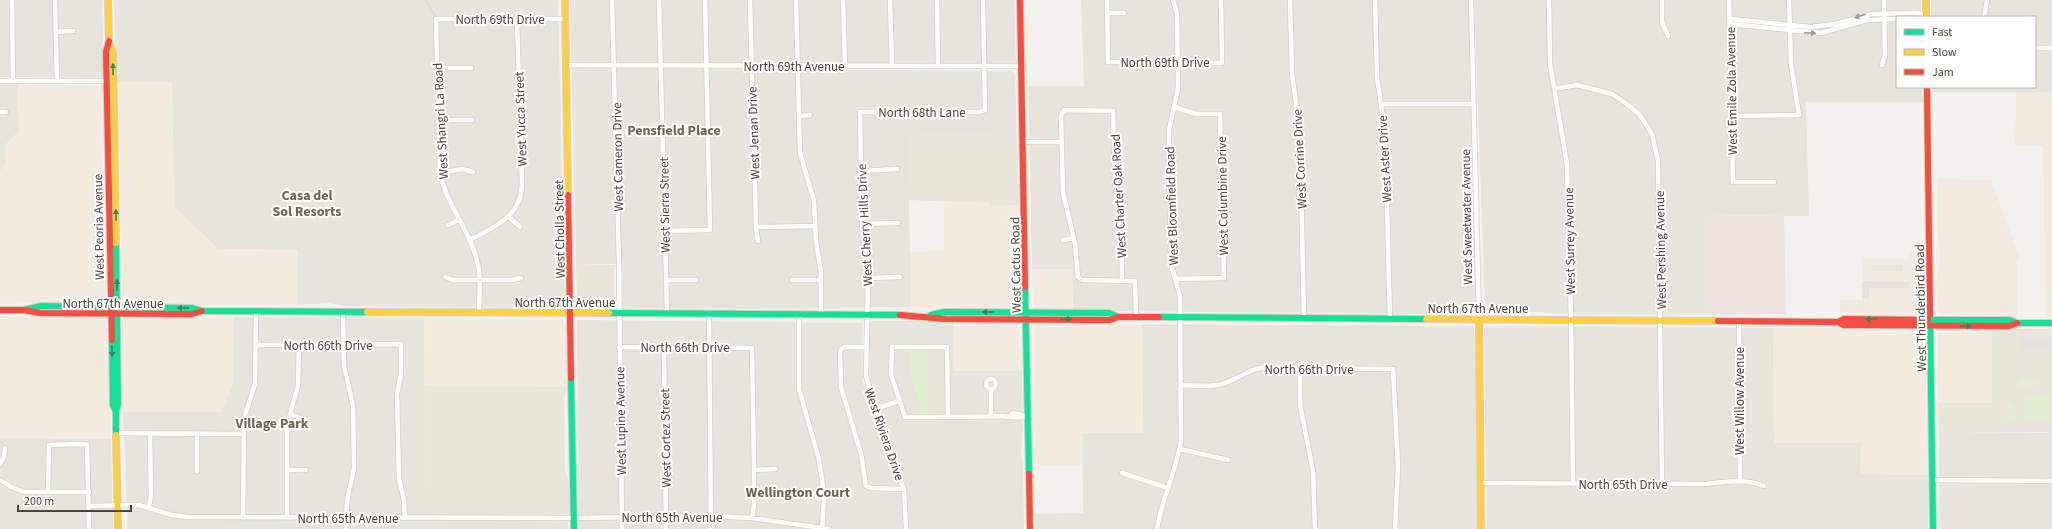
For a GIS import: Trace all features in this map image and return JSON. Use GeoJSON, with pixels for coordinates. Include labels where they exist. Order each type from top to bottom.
{"type":"FeatureCollection","features":[{"type":"Feature","properties":{"kind":"main road","name":"West Peoria Avenue"},"geometry":{"type":"LineString","coordinates":[[108,0],[109,40],[106,52],[106,81],[114,307]]}},
{"type":"Feature","properties":{"kind":"main road","name":"West Cholla Street"},"geometry":{"type":"LineString","coordinates":[[565,0],[574,529]]}},
{"type":"Feature","properties":{"kind":"main road","name":"West Cactus Road"},"geometry":{"type":"LineString","coordinates":[[1020,0],[1030,529]]}},
{"type":"Feature","properties":{"kind":"main road"},"geometry":{"type":"LineString","coordinates":[[1924,16],[1926,0]]}},
{"type":"Feature","properties":{"kind":"main road","name":"West Peoria Avenue"},"geometry":{"type":"LineString","coordinates":[[109,40],[113,53],[114,314],[118,404],[116,412],[118,529]]}},
{"type":"Feature","properties":{"kind":"main road"},"geometry":{"type":"LineString","coordinates":[[106,81],[110,87],[111,111],[114,120]]}},
{"type":"Feature","properties":{"kind":"main road","name":"West Thunderbird Road"},"geometry":{"type":"LineString","coordinates":[[1927,88],[1933,529]]}},
{"type":"Feature","properties":{"kind":"main road","name":"North 67th Avenue"},"geometry":{"type":"LineString","coordinates":[[24,310],[41,306],[192,308],[202,311],[867,315],[927,316],[945,319],[1027,316],[1110,320],[1118,316],[1838,322],[1844,325],[1931,323],[2009,326],[2017,323],[2052,324]]}},
{"type":"Feature","properties":{"kind":"main road","name":"North 67th Avenue"},"geometry":{"type":"LineString","coordinates":[[0,310],[24,310],[40,313],[114,314],[192,314],[202,311]]}},
{"type":"Feature","properties":{"kind":"main road","name":"West Sweetwater Avenue"},"geometry":{"type":"LineString","coordinates":[[1479,319],[1481,529]]}},
{"type":"Feature","properties":{"kind":"street"},"geometry":{"type":"LineString","coordinates":[[12,0],[14,81]]}},
{"type":"Feature","properties":{"kind":"street"},"geometry":{"type":"LineString","coordinates":[[55,0],[57,81]]}},
{"type":"Feature","properties":{"kind":"street","name":"West Cameron Drive"},"geometry":{"type":"LineString","coordinates":[[612,0],[619,314]]}},
{"type":"Feature","properties":{"kind":"street","name":"West Sierra Street"},"geometry":{"type":"LineString","coordinates":[[659,0],[667,314]]}},
{"type":"Feature","properties":{"kind":"street"},"geometry":{"type":"LineString","coordinates":[[665,231],[710,230],[705,0]]}},
{"type":"Feature","properties":{"kind":"street","name":"West Jenan Drive"},"geometry":{"type":"LineString","coordinates":[[750,0],[756,228],[758,241]]}},
{"type":"Feature","properties":{"kind":"street"},"geometry":{"type":"LineString","coordinates":[[796,0],[800,153],[814,201],[815,226],[822,280],[821,315]]}},
{"type":"Feature","properties":{"kind":"street"},"geometry":{"type":"LineString","coordinates":[[843,0],[845,66]]}},
{"type":"Feature","properties":{"kind":"street"},"geometry":{"type":"LineString","coordinates":[[890,0],[892,66]]}},
{"type":"Feature","properties":{"kind":"street"},"geometry":{"type":"LineString","coordinates":[[937,0],[938,66]]}},
{"type":"Feature","properties":{"kind":"street"},"geometry":{"type":"LineString","coordinates":[[983,0],[985,66]]}},
{"type":"Feature","properties":{"kind":"street"},"geometry":{"type":"LineString","coordinates":[[1107,0],[1107,13],[1124,12]]}},
{"type":"Feature","properties":{"kind":"street","name":"West Bloomfield Road"},"geometry":{"type":"LineString","coordinates":[[1157,529],[1160,513],[1180,449],[1180,292],[1171,264],[1169,130],[1178,95],[1177,14],[1173,0]]}},
{"type":"Feature","properties":{"kind":"street","name":"North 69th Drive"},"geometry":{"type":"LineString","coordinates":[[1107,13],[1108,62],[1222,63],[1221,0]]}},
{"type":"Feature","properties":{"kind":"street","name":"West Corrine Drive"},"geometry":{"type":"LineString","coordinates":[[1290,0],[1292,74],[1300,132],[1304,318]]}},
{"type":"Feature","properties":{"kind":"street","name":"West Aster Drive"},"geometry":{"type":"LineString","coordinates":[[1375,0],[1376,77],[1381,104],[1386,171],[1390,319]]}},
{"type":"Feature","properties":{"kind":"street","name":"West Sweetwater Avenue"},"geometry":{"type":"LineString","coordinates":[[1471,0],[1479,319]]}},
{"type":"Feature","properties":{"kind":"street","name":"West Surrey Avenue"},"geometry":{"type":"LineString","coordinates":[[1549,0],[1550,64],[1567,164],[1573,483]]}},
{"type":"Feature","properties":{"kind":"street"},"geometry":{"type":"LineString","coordinates":[[1662,0],[1662,22],[1668,36]]}},
{"type":"Feature","properties":{"kind":"street","name":"West Emile Zola Avenue"},"geometry":{"type":"LineString","coordinates":[[1729,0],[1733,182],[1774,182]]}},
{"type":"Feature","properties":{"kind":"street"},"geometry":{"type":"LineString","coordinates":[[1731,116],[1798,115],[1791,64],[1789,0]]}},
{"type":"Feature","properties":{"kind":"street"},"geometry":{"type":"LineString","coordinates":[[1882,65],[1885,56],[1884,0]]}},
{"type":"Feature","properties":{"kind":"street"},"geometry":{"type":"LineString","coordinates":[[1984,16],[1987,0]]}},
{"type":"Feature","properties":{"kind":"street"},"geometry":{"type":"LineString","coordinates":[[1884,16],[1917,13],[1924,16]]}},
{"type":"Feature","properties":{"kind":"street"},"geometry":{"type":"LineString","coordinates":[[1730,21],[1790,28],[1834,27],[1866,14],[1896,19]]}},
{"type":"Feature","properties":{"kind":"street","name":"North 69th Drive"},"geometry":{"type":"LineString","coordinates":[[436,19],[565,19]]}},
{"type":"Feature","properties":{"kind":"street","name":"West Shangri La Road"},"geometry":{"type":"LineString","coordinates":[[436,19],[440,173],[444,189],[469,240],[478,263],[479,313]]}},
{"type":"Feature","properties":{"kind":"street","name":"West Yucca Street"},"geometry":{"type":"LineString","coordinates":[[469,240],[497,226],[509,217],[518,202],[522,189],[517,19]]}},
{"type":"Feature","properties":{"kind":"street"},"geometry":{"type":"LineString","coordinates":[[56,32],[73,31]]}},
{"type":"Feature","properties":{"kind":"street"},"geometry":{"type":"LineString","coordinates":[[2036,48],[2052,48]]}},
{"type":"Feature","properties":{"kind":"street","name":"North 69th Avenue"},"geometry":{"type":"LineString","coordinates":[[566,65],[1021,66]]}},
{"type":"Feature","properties":{"kind":"street","name":"North 68th Lane"},"geometry":{"type":"LineString","coordinates":[[860,112],[980,112],[985,110],[985,66]]}},
{"type":"Feature","properties":{"kind":"street"},"geometry":{"type":"LineString","coordinates":[[437,68],[471,68]]}},
{"type":"Feature","properties":{"kind":"street"},"geometry":{"type":"LineString","coordinates":[[0,81],[106,81]]}},
{"type":"Feature","properties":{"kind":"street","name":"West Pershing Avenue"},"geometry":{"type":"LineString","coordinates":[[1554,89],[1577,85],[1612,94],[1639,114],[1652,134],[1658,161],[1662,484]]}},
{"type":"Feature","properties":{"kind":"street"},"geometry":{"type":"LineString","coordinates":[[1381,104],[1474,104]]}},
{"type":"Feature","properties":{"kind":"street","name":"West Columbine Drive"},"geometry":{"type":"LineString","coordinates":[[1174,107],[1196,114],[1220,114],[1224,278],[1175,279]]}},
{"type":"Feature","properties":{"kind":"street","name":"West Charter Oak Road"},"geometry":{"type":"LineString","coordinates":[[1062,142],[1062,112],[1064,110],[1113,111],[1115,183],[1121,216],[1122,280]]}},
{"type":"Feature","properties":{"kind":"street"},"geometry":{"type":"LineString","coordinates":[[0,112],[6,112]]}},
{"type":"Feature","properties":{"kind":"street","name":"West Cherry Hills Drive"},"geometry":{"type":"LineString","coordinates":[[860,112],[862,224],[868,278],[867,315]]}},
{"type":"Feature","properties":{"kind":"street"},"geometry":{"type":"LineString","coordinates":[[799,116],[810,116]]}},
{"type":"Feature","properties":{"kind":"street"},"geometry":{"type":"LineString","coordinates":[[438,120],[472,120]]}},
{"type":"Feature","properties":{"kind":"street"},"geometry":{"type":"LineString","coordinates":[[1023,142],[1062,142],[1064,199],[1074,238],[1079,279],[1122,280],[1135,282],[1136,317]]}},
{"type":"Feature","properties":{"kind":"street"},"geometry":{"type":"LineString","coordinates":[[440,173],[462,169],[473,172]]}},
{"type":"Feature","properties":{"kind":"street"},"geometry":{"type":"LineString","coordinates":[[860,171],[897,170]]}},
{"type":"Feature","properties":{"kind":"street"},"geometry":{"type":"LineString","coordinates":[[509,217],[520,227]]}},
{"type":"Feature","properties":{"kind":"street"},"geometry":{"type":"LineString","coordinates":[[448,225],[459,220]]}},
{"type":"Feature","properties":{"kind":"street"},"geometry":{"type":"LineString","coordinates":[[862,224],[898,223]]}},
{"type":"Feature","properties":{"kind":"street"},"geometry":{"type":"LineString","coordinates":[[756,228],[815,226]]}},
{"type":"Feature","properties":{"kind":"street"},"geometry":{"type":"LineString","coordinates":[[1063,240],[1074,238]]}},
{"type":"Feature","properties":{"kind":"street"},"geometry":{"type":"LineString","coordinates":[[445,277],[453,280],[512,280],[521,278]]}},
{"type":"Feature","properties":{"kind":"street"},"geometry":{"type":"LineString","coordinates":[[868,278],[900,277]]}},
{"type":"Feature","properties":{"kind":"street"},"geometry":{"type":"LineString","coordinates":[[666,280],[696,280]]}},
{"type":"Feature","properties":{"kind":"street"},"geometry":{"type":"LineString","coordinates":[[792,280],[822,280]]}},
{"type":"Feature","properties":{"kind":"street"},"geometry":{"type":"LineString","coordinates":[[243,517],[245,413],[255,384],[256,311]]}},
{"type":"Feature","properties":{"kind":"street"},"geometry":{"type":"LineString","coordinates":[[343,312],[344,366],[354,405],[354,468],[347,501],[346,529]]}},
{"type":"Feature","properties":{"kind":"street","name":"West Lupine Avenue"},"geometry":{"type":"LineString","coordinates":[[619,314],[622,529]]}},
{"type":"Feature","properties":{"kind":"street"},"geometry":{"type":"LineString","coordinates":[[709,314],[711,529]]}},
{"type":"Feature","properties":{"kind":"street"},"geometry":{"type":"LineString","coordinates":[[799,315],[799,389],[818,456],[822,478],[824,500],[822,528]]}},
{"type":"Feature","properties":{"kind":"street","name":"West Riviera Drive"},"geometry":{"type":"LineString","coordinates":[[867,315],[866,376],[885,442],[904,489],[906,529]]}},
{"type":"Feature","properties":{"kind":"street","name":"West Willow Avenue"},"geometry":{"type":"LineString","coordinates":[[1739,321],[1740,480]]}},
{"type":"Feature","properties":{"kind":"street","name":"North 66th Drive"},"geometry":{"type":"LineString","coordinates":[[256,344],[401,344],[401,374],[397,394],[398,471],[405,518]]}},
{"type":"Feature","properties":{"kind":"street"},"geometry":{"type":"LineString","coordinates":[[287,517],[287,425],[298,386],[299,345]]}},
{"type":"Feature","properties":{"kind":"street","name":"North 66th Drive"},"geometry":{"type":"LineString","coordinates":[[619,347],[752,348],[754,470]]}},
{"type":"Feature","properties":{"kind":"street","name":"West Cortez Street"},"geometry":{"type":"LineString","coordinates":[[664,347],[666,529]]}},
{"type":"Feature","properties":{"kind":"street"},"geometry":{"type":"LineString","coordinates":[[866,347],[844,347],[841,349],[841,387],[861,454],[866,486],[871,488],[904,489]]}},
{"type":"Feature","properties":{"kind":"street"},"geometry":{"type":"LineString","coordinates":[[948,417],[947,347],[892,347],[891,374],[905,417],[948,417],[1009,416],[1021,418],[1028,416]]}},
{"type":"Feature","properties":{"kind":"street","name":"North 66th Drive"},"geometry":{"type":"LineString","coordinates":[[1181,385],[1215,386],[1225,383],[1248,371],[1260,368],[1393,369],[1398,467],[1395,529]]}},
{"type":"Feature","properties":{"kind":"street"},"geometry":{"type":"LineString","coordinates":[[1300,368],[1300,404],[1313,471],[1315,529]]}},
{"type":"Feature","properties":{"kind":"street"},"geometry":{"type":"LineString","coordinates":[[991,389],[991,416]]}},
{"type":"Feature","properties":{"kind":"street"},"geometry":{"type":"LineString","coordinates":[[875,409],[899,401]]}},
{"type":"Feature","properties":{"kind":"street"},"geometry":{"type":"LineString","coordinates":[[290,414],[306,420]]}},
{"type":"Feature","properties":{"kind":"street"},"geometry":{"type":"LineString","coordinates":[[116,434],[244,434]]}},
{"type":"Feature","properties":{"kind":"street"},"geometry":{"type":"LineString","coordinates":[[149,507],[151,495],[150,434]]}},
{"type":"Feature","properties":{"kind":"street"},"geometry":{"type":"LineString","coordinates":[[197,434],[197,471]]}},
{"type":"Feature","properties":{"kind":"street"},"geometry":{"type":"LineString","coordinates":[[48,492],[49,445],[87,445],[89,529]]}},
{"type":"Feature","properties":{"kind":"street"},"geometry":{"type":"LineString","coordinates":[[0,464],[4,457],[4,448]]}},
{"type":"Feature","properties":{"kind":"street"},"geometry":{"type":"LineString","coordinates":[[1180,449],[1228,460]]}},
{"type":"Feature","properties":{"kind":"street"},"geometry":{"type":"LineString","coordinates":[[752,518],[754,505],[754,470],[775,469]]}},
{"type":"Feature","properties":{"kind":"street"},"geometry":{"type":"LineString","coordinates":[[287,470],[306,470]]}},
{"type":"Feature","properties":{"kind":"street"},"geometry":{"type":"LineString","coordinates":[[1122,473],[1168,488]]}},
{"type":"Feature","properties":{"kind":"street"},"geometry":{"type":"LineString","coordinates":[[0,480],[20,491],[89,492]]}},
{"type":"Feature","properties":{"kind":"street","name":"North 65th Drive"},"geometry":{"type":"LineString","coordinates":[[1481,483],[1705,484],[1740,480],[1764,486]]}},
{"type":"Feature","properties":{"kind":"street"},"geometry":{"type":"LineString","coordinates":[[1932,480],[2052,481]]}},
{"type":"Feature","properties":{"kind":"street","name":"North 65th Avenue"},"geometry":{"type":"LineString","coordinates":[[89,506],[139,505],[180,517],[622,518],[711,516],[752,518],[829,529]]}},
{"type":"Feature","properties":{"kind":"street"},"geometry":{"type":"LineString","coordinates":[[154,515],[156,509]]}},
{"type":"Feature","properties":{"kind":"shaded area"},"geometry":{"type":"Polygon","coordinates":[[[0,0],[102,0],[104,78],[0,77],[0,0]]]}},
{"type":"Feature","properties":{"kind":"shaded area"},"geometry":{"type":"Polygon","coordinates":[[[114,0],[558,0],[565,305],[560,308],[345,306],[329,303],[298,305],[298,250],[218,249],[174,207],[172,83],[116,82],[114,0]]]}},
{"type":"Feature","properties":{"kind":"shaded area"},"geometry":{"type":"Polygon","coordinates":[[[570,0],[1014,0],[1016,64],[835,63],[836,70],[1012,71],[1015,75],[1017,135],[908,134],[911,307],[801,309],[623,308],[622,264],[576,264],[570,0]]]}},
{"type":"Feature","properties":{"kind":"shaded area"},"geometry":{"type":"Polygon","coordinates":[[[1081,0],[1469,0],[1476,292],[1473,311],[1468,314],[1100,311],[1073,309],[1072,269],[1032,269],[1028,86],[1084,86],[1081,0]]]}},
{"type":"Feature","properties":{"kind":"shaded area"},"geometry":{"type":"Polygon","coordinates":[[[1474,0],[1921,0],[1921,16],[1896,16],[1896,88],[1922,88],[1923,102],[1806,102],[1809,216],[1704,215],[1706,315],[1562,314],[1491,309],[1485,305],[1474,0]]]}},
{"type":"Feature","properties":{"kind":"shaded area"},"geometry":{"type":"Polygon","coordinates":[[[1931,0],[2052,0],[2052,92],[1932,92],[1932,88],[2036,88],[2036,16],[1931,16],[1931,0]]]}},
{"type":"Feature","properties":{"kind":"shaded area"},"geometry":{"type":"Polygon","coordinates":[[[116,82],[172,82],[174,207],[218,249],[298,250],[298,305],[165,305],[125,303],[122,300],[119,215],[120,172],[117,156],[116,82]]]}},
{"type":"Feature","properties":{"kind":"shaded area"},"geometry":{"type":"Polygon","coordinates":[[[0,84],[18,84],[19,131],[5,145],[6,164],[0,171],[0,84]]]}},
{"type":"Feature","properties":{"kind":"shaded area"},"geometry":{"type":"Polygon","coordinates":[[[18,84],[104,86],[105,114],[103,170],[106,298],[102,304],[60,302],[0,304],[0,171],[6,164],[5,145],[19,131],[18,84]]]}},
{"type":"Feature","properties":{"kind":"shaded area"},"geometry":{"type":"Polygon","coordinates":[[[2016,92],[2052,92],[2052,318],[2046,318],[2043,146],[2015,146],[2016,92]]]}},
{"type":"Feature","properties":{"kind":"shaded area"},"geometry":{"type":"Polygon","coordinates":[[[908,134],[1017,135],[1019,205],[991,206],[990,203],[909,200],[908,134]]]}},
{"type":"Feature","properties":{"kind":"shaded area"},"geometry":{"type":"Polygon","coordinates":[[[1937,179],[1991,180],[2020,259],[2017,261],[2018,315],[2009,317],[1980,317],[1943,315],[1938,311],[1936,282],[1941,256],[1938,239],[1937,179]]]}},
{"type":"Feature","properties":{"kind":"shaded area"},"geometry":{"type":"Polygon","coordinates":[[[944,202],[991,203],[991,206],[1019,205],[1017,232],[1020,273],[1019,305],[1017,307],[911,307],[910,252],[944,251],[944,202]]]}},
{"type":"Feature","properties":{"kind":"shaded area"},"geometry":{"type":"Polygon","coordinates":[[[1704,215],[1784,216],[1786,314],[1706,315],[1704,215]]]}},
{"type":"Feature","properties":{"kind":"shaded area"},"geometry":{"type":"Polygon","coordinates":[[[1909,251],[1923,251],[1923,313],[1919,315],[1840,314],[1840,300],[1863,300],[1863,259],[1909,259],[1909,251]]]}},
{"type":"Feature","properties":{"kind":"shaded area"},"geometry":{"type":"Polygon","coordinates":[[[576,264],[616,265],[614,268],[614,307],[580,307],[577,301],[576,264]]]}},
{"type":"Feature","properties":{"kind":"shaded area"},"geometry":{"type":"Polygon","coordinates":[[[1872,265],[1903,265],[1903,271],[1872,271],[1872,265]]]}},
{"type":"Feature","properties":{"kind":"shaded area"},"geometry":{"type":"Polygon","coordinates":[[[1032,269],[1072,269],[1073,309],[1035,308],[1033,304],[1032,269]]]}},
{"type":"Feature","properties":{"kind":"shaded area"},"geometry":{"type":"Polygon","coordinates":[[[1862,281],[1909,282],[1909,288],[1869,288],[1869,299],[1862,299],[1862,281]]]}},
{"type":"Feature","properties":{"kind":"shaded area"},"geometry":{"type":"Polygon","coordinates":[[[0,316],[29,318],[46,316],[106,320],[108,366],[110,376],[111,439],[0,438],[0,316]]]}},
{"type":"Feature","properties":{"kind":"shaded area"},"geometry":{"type":"Polygon","coordinates":[[[234,317],[424,318],[426,514],[566,515],[569,529],[128,529],[123,412],[222,412],[234,380],[234,317]]]}},
{"type":"Feature","properties":{"kind":"shaded area"},"geometry":{"type":"Polygon","coordinates":[[[234,317],[234,380],[222,412],[123,412],[122,320],[126,318],[234,317]]]}},
{"type":"Feature","properties":{"kind":"shaded area"},"geometry":{"type":"Polygon","coordinates":[[[424,318],[563,320],[567,325],[568,387],[425,386],[424,318]]]}},
{"type":"Feature","properties":{"kind":"shaded area"},"geometry":{"type":"Polygon","coordinates":[[[577,320],[862,323],[863,382],[875,424],[897,481],[901,495],[902,509],[908,510],[908,495],[905,482],[888,440],[870,383],[869,324],[872,321],[953,321],[953,371],[1022,371],[1023,425],[1021,453],[1023,465],[1024,529],[579,529],[577,320]]]}},
{"type":"Feature","properties":{"kind":"shaded area"},"geometry":{"type":"Polygon","coordinates":[[[953,321],[1017,324],[1020,330],[1022,371],[953,371],[953,321]]]}},
{"type":"Feature","properties":{"kind":"shaded area"},"geometry":{"type":"Polygon","coordinates":[[[1039,324],[1142,324],[1143,433],[1083,433],[1082,465],[1035,465],[1035,328],[1036,325],[1039,324]]]}},
{"type":"Feature","properties":{"kind":"shaded area"},"geometry":{"type":"Polygon","coordinates":[[[1142,324],[1472,326],[1474,329],[1476,373],[1478,529],[1035,529],[1035,514],[1083,513],[1082,433],[1143,433],[1142,324]]]}},
{"type":"Feature","properties":{"kind":"shaded area"},"geometry":{"type":"Polygon","coordinates":[[[1487,326],[1773,328],[1774,442],[1861,443],[1861,474],[1928,475],[1928,529],[1487,529],[1484,328],[1487,326]]]}},
{"type":"Feature","properties":{"kind":"shaded area"},"geometry":{"type":"Polygon","coordinates":[[[1773,328],[1841,328],[1923,332],[1926,368],[1928,475],[1860,474],[1861,443],[1774,443],[1773,328]]]}},
{"type":"Feature","properties":{"kind":"shaded area"},"geometry":{"type":"Polygon","coordinates":[[[1960,329],[1992,329],[1992,403],[1938,403],[1938,333],[1941,331],[1960,329]]]}},
{"type":"Feature","properties":{"kind":"shaded area"},"geometry":{"type":"Polygon","coordinates":[[[1992,329],[2052,329],[2052,432],[1939,432],[1938,403],[1992,403],[1992,329]]]}},
{"type":"Feature","properties":{"kind":"shaded area"},"geometry":{"type":"Polygon","coordinates":[[[2021,338],[2052,338],[2052,350],[2022,350],[2021,338]]]}},
{"type":"Feature","properties":{"kind":"shaded area"},"geometry":{"type":"Polygon","coordinates":[[[425,386],[568,387],[564,397],[565,472],[569,480],[570,512],[568,515],[426,514],[425,386]]]}},
{"type":"Feature","properties":{"kind":"shaded area"},"geometry":{"type":"Polygon","coordinates":[[[873,401],[876,412],[851,419],[848,408],[873,401]]]}},
{"type":"Feature","properties":{"kind":"shaded area"},"geometry":{"type":"Polygon","coordinates":[[[1939,432],[2052,433],[2052,529],[1940,529],[1939,432]]]}},
{"type":"Feature","properties":{"kind":"shaded area"},"geometry":{"type":"Polygon","coordinates":[[[0,438],[111,439],[113,529],[0,529],[0,438]]]}},
{"type":"Feature","properties":{"kind":"green space"},"geometry":{"type":"Polygon","coordinates":[[[911,347],[928,347],[929,417],[921,417],[921,408],[910,373],[911,347]]]}},
{"type":"Feature","properties":{"kind":"green space"},"geometry":{"type":"Polygon","coordinates":[[[2019,379],[2038,379],[2038,385],[2019,387],[2019,379]]]}},
{"type":"Feature","properties":{"kind":"green space"},"geometry":{"type":"Polygon","coordinates":[[[2025,395],[2052,395],[2052,418],[2025,418],[2025,395]]]}},
{"type":"Feature","properties":{"kind":"green space"},"geometry":{"type":"Polygon","coordinates":[[[2007,403],[2013,403],[2013,410],[2016,410],[2016,422],[2007,422],[2007,403]]]}},
{"type":"Feature","properties":{"kind":"waterway"},"geometry":{"type":"LineString","coordinates":[[425,0],[436,17]]}},
{"type":"Feature","properties":{"kind":"traffic: fast"},"geometry":{"type":"LineString","coordinates":[[116,243],[118,404],[116,412],[116,435]]}},
{"type":"Feature","properties":{"kind":"traffic: fast"},"geometry":{"type":"LineString","coordinates":[[1025,287],[1029,474]]}},
{"type":"Feature","properties":{"kind":"traffic: fast"},"geometry":{"type":"LineString","coordinates":[[24,310],[41,306],[192,308],[202,311],[367,312]]}},
{"type":"Feature","properties":{"kind":"traffic: fast"},"geometry":{"type":"LineString","coordinates":[[931,315],[944,312],[1109,313],[1118,317]]}},
{"type":"Feature","properties":{"kind":"traffic: fast"},"geometry":{"type":"LineString","coordinates":[[609,313],[900,315]]}},
{"type":"Feature","properties":{"kind":"traffic: fast"},"geometry":{"type":"LineString","coordinates":[[1930,315],[1933,529]]}},
{"type":"Feature","properties":{"kind":"traffic: fast"},"geometry":{"type":"LineString","coordinates":[[1159,317],[1426,319]]}},
{"type":"Feature","properties":{"kind":"traffic: fast"},"geometry":{"type":"LineString","coordinates":[[1928,320],[2009,320],[2017,323],[2052,323]]}},
{"type":"Feature","properties":{"kind":"traffic: fast"},"geometry":{"type":"LineString","coordinates":[[112,340],[113,405],[116,412]]}},
{"type":"Feature","properties":{"kind":"traffic: fast"},"geometry":{"type":"LineString","coordinates":[[571,378],[574,529]]}},
{"type":"Feature","properties":{"kind":"traffic: slow"},"geometry":{"type":"LineString","coordinates":[[108,0],[109,41],[113,53],[116,243]]}},
{"type":"Feature","properties":{"kind":"traffic: slow"},"geometry":{"type":"LineString","coordinates":[[565,0],[568,195]]}},
{"type":"Feature","properties":{"kind":"traffic: slow"},"geometry":{"type":"LineString","coordinates":[[1926,0],[1926,16]]}},
{"type":"Feature","properties":{"kind":"traffic: slow"},"geometry":{"type":"LineString","coordinates":[[367,312],[609,313]]}},
{"type":"Feature","properties":{"kind":"traffic: slow"},"geometry":{"type":"LineString","coordinates":[[1426,319],[1718,321]]}},
{"type":"Feature","properties":{"kind":"traffic: slow"},"geometry":{"type":"LineString","coordinates":[[1479,319],[1481,529]]}},
{"type":"Feature","properties":{"kind":"traffic: slow"},"geometry":{"type":"LineString","coordinates":[[116,435],[118,529]]}},
{"type":"Feature","properties":{"kind":"traffic: jam"},"geometry":{"type":"LineString","coordinates":[[1020,0],[1025,287]]}},
{"type":"Feature","properties":{"kind":"traffic: jam"},"geometry":{"type":"LineString","coordinates":[[109,41],[106,52],[112,340]]}},
{"type":"Feature","properties":{"kind":"traffic: jam"},"geometry":{"type":"LineString","coordinates":[[1927,88],[1930,315]]}},
{"type":"Feature","properties":{"kind":"traffic: jam"},"geometry":{"type":"LineString","coordinates":[[568,195],[571,378]]}},
{"type":"Feature","properties":{"kind":"traffic: jam"},"geometry":{"type":"LineString","coordinates":[[0,310],[24,310],[40,313],[192,314],[202,311]]}},
{"type":"Feature","properties":{"kind":"traffic: jam"},"geometry":{"type":"LineString","coordinates":[[900,315],[945,319],[1110,320],[1118,317],[1159,317]]}},
{"type":"Feature","properties":{"kind":"traffic: jam"},"geometry":{"type":"LineString","coordinates":[[1718,321],[1838,322],[1844,319],[1928,320]]}},
{"type":"Feature","properties":{"kind":"traffic: jam"},"geometry":{"type":"LineString","coordinates":[[1838,322],[1844,325],[2009,326],[2017,323]]}},
{"type":"Feature","properties":{"kind":"traffic: jam"},"geometry":{"type":"LineString","coordinates":[[1029,474],[1030,529]]}},
{"type":"Feature","properties":{"kind":"district","name":"Pensfield Place"},"geometry":{"type":"Point","coordinates":[674,130]}},
{"type":"Feature","properties":{"kind":"district","name":"Casa del Sol Resorts"},"geometry":{"type":"Point","coordinates":[307,204]}},
{"type":"Feature","properties":{"kind":"district","name":"Village Park"},"geometry":{"type":"Point","coordinates":[272,423]}},
{"type":"Feature","properties":{"kind":"district","name":"Wellington Court"},"geometry":{"type":"Point","coordinates":[798,492]}}]}
